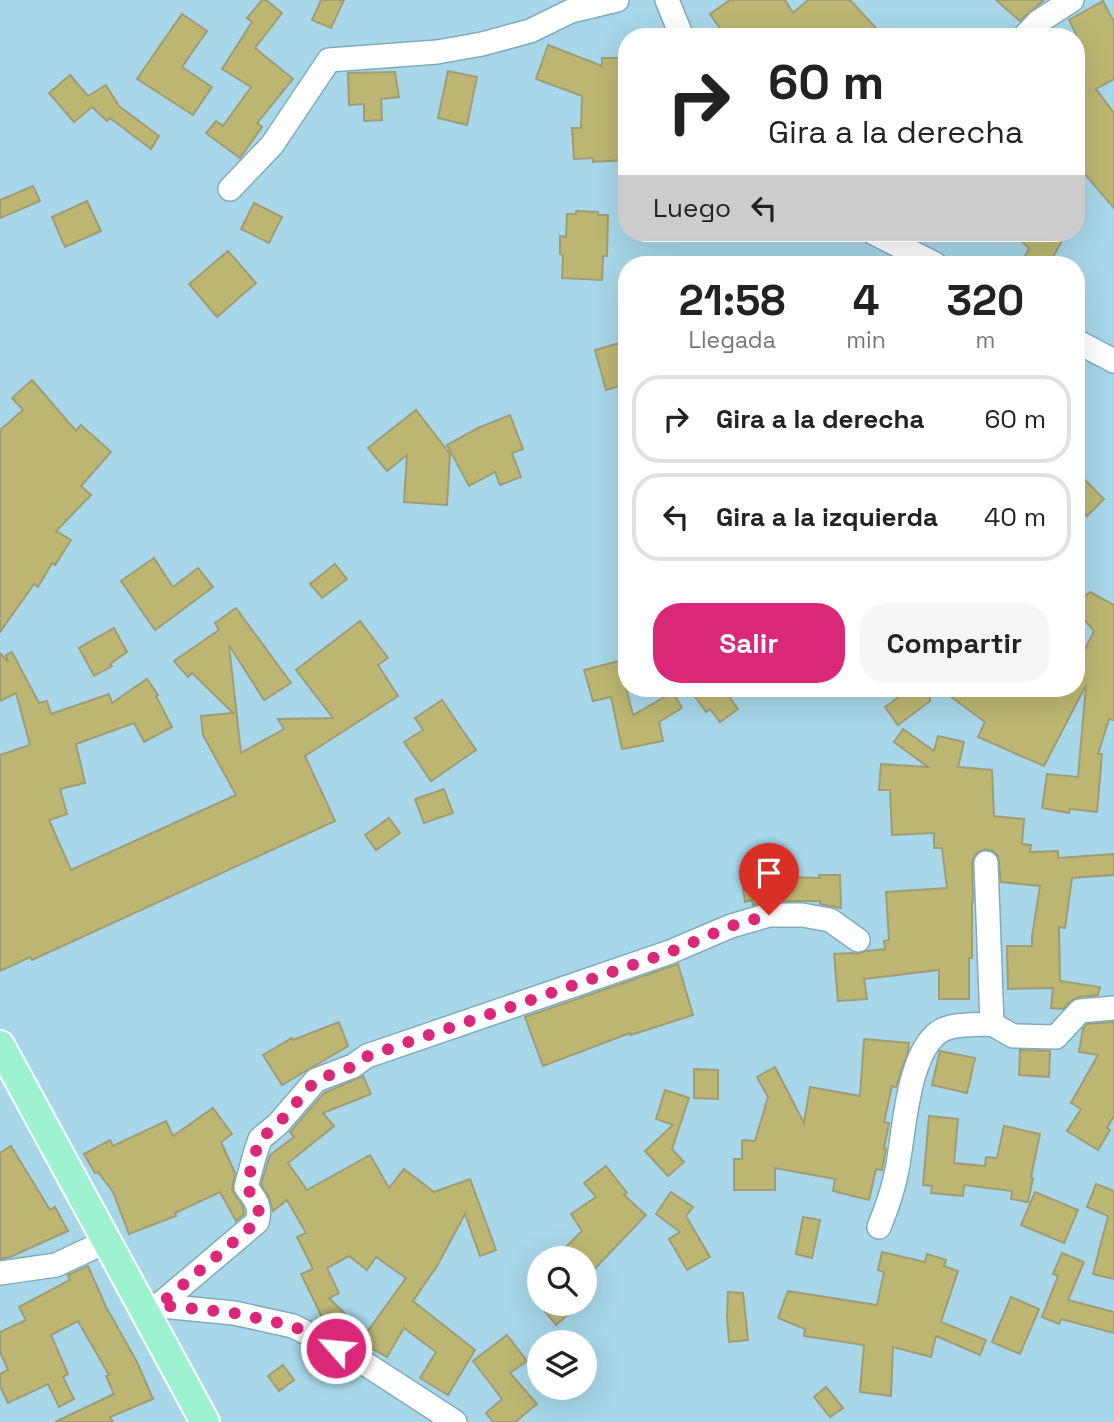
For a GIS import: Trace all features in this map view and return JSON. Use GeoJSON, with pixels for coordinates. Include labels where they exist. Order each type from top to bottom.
{"type":"FeatureCollection","features":[{"type":"Feature","properties":{"kind":"main road"},"geometry":{"type":"LineString","coordinates":[[0,1045],[107,1241],[150,1305],[205,1422]]}},
{"type":"Feature","properties":{"kind":"street"},"geometry":{"type":"LineString","coordinates":[[230,189],[272,145],[329,61],[438,52],[482,44],[530,31],[571,11],[617,0]]}},
{"type":"Feature","properties":{"kind":"street"},"geometry":{"type":"LineString","coordinates":[[667,0],[678,28]]}},
{"type":"Feature","properties":{"kind":"street"},"geometry":{"type":"LineString","coordinates":[[1032,28],[1072,0]]}},
{"type":"Feature","properties":{"kind":"street"},"geometry":{"type":"LineString","coordinates":[[908,243],[924,256]]}},
{"type":"Feature","properties":{"kind":"street"},"geometry":{"type":"LineString","coordinates":[[1085,346],[1114,361]]}},
{"type":"Feature","properties":{"kind":"street"},"geometry":{"type":"LineString","coordinates":[[986,863],[992,1024]]}},
{"type":"Feature","properties":{"kind":"street"},"geometry":{"type":"LineString","coordinates":[[150,1305],[257,1222],[259,1204],[246,1187],[260,1139],[278,1124],[316,1080],[354,1066],[368,1056],[670,952],[731,926],[769,915],[802,915],[830,920],[858,940]]}},
{"type":"Feature","properties":{"kind":"street"},"geometry":{"type":"LineString","coordinates":[[879,1227],[890,1201],[897,1172],[917,1062],[939,1032],[954,1027],[992,1024],[1013,1036],[1056,1037],[1080,1010],[1114,1008]]}},
{"type":"Feature","properties":{"kind":"street"},"geometry":{"type":"LineString","coordinates":[[0,1273],[56,1265],[107,1241]]}},
{"type":"Feature","properties":{"kind":"street"},"geometry":{"type":"LineString","coordinates":[[150,1305],[234,1313],[293,1326],[358,1359],[455,1422]]}},
{"type":"Feature","properties":{"kind":"building"},"geometry":{"type":"Polygon","coordinates":[[[262,0],[266,0],[282,13],[255,48],[293,79],[257,123],[262,127],[240,158],[206,133],[216,121],[223,126],[251,87],[222,69],[252,22],[247,18],[262,0]]]}},
{"type":"Feature","properties":{"kind":"building"},"geometry":{"type":"Polygon","coordinates":[[[321,0],[344,0],[331,28],[312,20],[321,0]]]}},
{"type":"Feature","properties":{"kind":"building"},"geometry":{"type":"Polygon","coordinates":[[[730,0],[785,0],[793,13],[808,0],[850,0],[876,28],[720,28],[710,14],[730,0]]]}},
{"type":"Feature","properties":{"kind":"building"},"geometry":{"type":"Polygon","coordinates":[[[996,0],[1044,0],[1020,21],[996,0]]]}},
{"type":"Feature","properties":{"kind":"building"},"geometry":{"type":"Polygon","coordinates":[[[1103,1],[1114,22],[1114,79],[1096,89],[1114,113],[1114,208],[1085,174],[1085,28],[1073,28],[1069,20],[1103,1]]]}},
{"type":"Feature","properties":{"kind":"building"},"geometry":{"type":"Polygon","coordinates":[[[182,14],[207,31],[182,67],[212,87],[193,115],[137,79],[182,14]]]}},
{"type":"Feature","properties":{"kind":"building"},"geometry":{"type":"Polygon","coordinates":[[[548,45],[602,66],[602,58],[618,58],[618,160],[593,162],[593,158],[574,159],[572,128],[581,128],[582,96],[536,79],[548,45]]]}},
{"type":"Feature","properties":{"kind":"building"},"geometry":{"type":"Polygon","coordinates":[[[448,71],[477,77],[467,125],[438,118],[448,71]]]}},
{"type":"Feature","properties":{"kind":"building"},"geometry":{"type":"Polygon","coordinates":[[[395,72],[399,97],[381,99],[382,120],[364,121],[364,104],[349,105],[348,73],[395,72]]]}},
{"type":"Feature","properties":{"kind":"building"},"geometry":{"type":"Polygon","coordinates":[[[70,75],[88,96],[106,85],[119,106],[159,136],[151,149],[110,118],[107,121],[92,107],[74,122],[49,93],[70,75]]]}},
{"type":"Feature","properties":{"kind":"building"},"geometry":{"type":"Polygon","coordinates":[[[33,186],[40,201],[0,218],[0,200],[33,186]]]}},
{"type":"Feature","properties":{"kind":"building"},"geometry":{"type":"Polygon","coordinates":[[[87,201],[101,231],[65,247],[52,217],[87,201]]]}},
{"type":"Feature","properties":{"kind":"building"},"geometry":{"type":"Polygon","coordinates":[[[254,203],[282,217],[269,243],[241,229],[254,203]]]}},
{"type":"Feature","properties":{"kind":"building"},"geometry":{"type":"Polygon","coordinates":[[[576,211],[608,215],[607,256],[603,256],[602,280],[562,278],[560,236],[566,237],[567,214],[576,214],[576,211]]]}},
{"type":"Feature","properties":{"kind":"building"},"geometry":{"type":"Polygon","coordinates":[[[1022,242],[1061,242],[1053,256],[1025,256],[1029,248],[1022,242]]]}},
{"type":"Feature","properties":{"kind":"building"},"geometry":{"type":"Polygon","coordinates":[[[228,251],[256,283],[217,317],[189,284],[228,251]]]}},
{"type":"Feature","properties":{"kind":"building"},"geometry":{"type":"Polygon","coordinates":[[[618,343],[618,386],[606,390],[595,350],[618,343]]]}},
{"type":"Feature","properties":{"kind":"building"},"geometry":{"type":"Polygon","coordinates":[[[32,380],[76,431],[81,425],[111,452],[81,486],[91,495],[56,531],[71,540],[55,565],[52,563],[38,587],[34,584],[0,632],[0,430],[23,410],[12,398],[32,380]]]}},
{"type":"Feature","properties":{"kind":"building"},"geometry":{"type":"Polygon","coordinates":[[[416,410],[450,454],[447,505],[404,502],[407,455],[387,471],[368,448],[416,410]]]}},
{"type":"Feature","properties":{"kind":"building"},"geometry":{"type":"Polygon","coordinates":[[[510,415],[523,449],[512,453],[521,477],[500,485],[495,472],[469,486],[447,445],[510,415]]]}},
{"type":"Feature","properties":{"kind":"building"},"geometry":{"type":"Polygon","coordinates":[[[1085,480],[1104,499],[1087,516],[1085,514],[1085,480]]]}},
{"type":"Feature","properties":{"kind":"building"},"geometry":{"type":"Polygon","coordinates":[[[154,558],[173,587],[198,568],[213,587],[155,630],[121,581],[154,558]]]}},
{"type":"Feature","properties":{"kind":"building"},"geometry":{"type":"Polygon","coordinates":[[[335,564],[347,579],[322,598],[310,584],[335,564]]]}},
{"type":"Feature","properties":{"kind":"building"},"geometry":{"type":"Polygon","coordinates":[[[1090,592],[1114,605],[1114,720],[1109,719],[1098,754],[1102,754],[1097,812],[1070,809],[1069,813],[1042,808],[1047,774],[1078,777],[1086,685],[1085,687],[1085,649],[1094,631],[1085,620],[1085,596],[1090,592]]]}},
{"type":"Feature","properties":{"kind":"building"},"geometry":{"type":"Polygon","coordinates":[[[236,608],[291,683],[264,700],[229,645],[241,753],[284,729],[278,719],[333,718],[296,670],[360,621],[388,658],[378,665],[398,696],[305,756],[335,821],[32,960],[30,957],[0,971],[0,755],[30,745],[16,693],[0,701],[0,653],[8,662],[6,655],[12,652],[39,703],[47,701],[51,714],[109,694],[112,703],[147,679],[158,695],[156,696],[172,727],[144,742],[134,723],[76,744],[85,783],[60,789],[67,814],[49,820],[71,870],[236,795],[203,735],[201,716],[233,713],[192,673],[188,677],[174,661],[219,630],[215,623],[236,608]]]}},
{"type":"Feature","properties":{"kind":"building"},"geometry":{"type":"Polygon","coordinates":[[[114,628],[127,652],[110,664],[112,666],[94,676],[79,648],[114,628]]]}},
{"type":"Feature","properties":{"kind":"building"},"geometry":{"type":"Polygon","coordinates":[[[618,661],[618,697],[628,697],[633,715],[664,697],[676,697],[682,708],[659,722],[663,741],[622,749],[611,697],[593,701],[584,670],[618,661]]]}},
{"type":"Feature","properties":{"kind":"building"},"geometry":{"type":"Polygon","coordinates":[[[695,697],[729,697],[738,709],[720,722],[710,709],[706,712],[695,697]]]}},
{"type":"Feature","properties":{"kind":"building"},"geometry":{"type":"Polygon","coordinates":[[[899,697],[930,697],[930,701],[898,725],[885,707],[899,697]]]}},
{"type":"Feature","properties":{"kind":"building"},"geometry":{"type":"Polygon","coordinates":[[[951,697],[1080,697],[1044,766],[978,737],[985,722],[951,697]]]}},
{"type":"Feature","properties":{"kind":"building"},"geometry":{"type":"Polygon","coordinates":[[[442,700],[476,750],[431,781],[404,742],[423,730],[415,718],[442,700]]]}},
{"type":"Feature","properties":{"kind":"building"},"geometry":{"type":"Polygon","coordinates":[[[903,729],[934,751],[938,736],[964,742],[958,767],[992,770],[994,816],[1024,819],[1022,844],[1031,845],[1030,852],[1058,851],[1058,858],[1114,854],[1114,875],[1072,878],[1065,928],[1059,927],[1060,981],[1100,987],[1098,995],[1078,997],[1063,1009],[1051,1008],[1053,988],[1008,989],[1007,946],[1032,946],[1040,886],[1001,882],[998,856],[986,849],[974,856],[972,863],[969,999],[939,999],[939,970],[864,979],[867,999],[838,1001],[834,954],[857,954],[885,949],[884,941],[889,940],[886,892],[947,888],[942,848],[934,848],[934,833],[892,835],[890,790],[879,790],[881,764],[928,767],[894,742],[903,729]]]}},
{"type":"Feature","properties":{"kind":"building"},"geometry":{"type":"Polygon","coordinates":[[[444,789],[453,813],[424,823],[415,799],[444,789]]]}},
{"type":"Feature","properties":{"kind":"building"},"geometry":{"type":"Polygon","coordinates":[[[389,818],[400,833],[376,850],[365,835],[389,818]]]}},
{"type":"Feature","properties":{"kind":"building"},"geometry":{"type":"Polygon","coordinates":[[[783,875],[820,878],[819,875],[840,875],[841,908],[820,904],[820,901],[769,901],[753,905],[752,900],[745,902],[742,880],[783,875]]]}},
{"type":"Feature","properties":{"kind":"building"},"geometry":{"type":"Polygon","coordinates":[[[678,964],[693,1015],[631,1035],[630,1033],[543,1066],[525,1017],[678,964]]]}},
{"type":"Feature","properties":{"kind":"building"},"geometry":{"type":"Polygon","coordinates":[[[339,1022],[348,1046],[282,1085],[263,1055],[292,1038],[293,1040],[339,1022]]]}},
{"type":"Feature","properties":{"kind":"building"},"geometry":{"type":"Polygon","coordinates":[[[1114,1022],[1114,1116],[1107,1128],[1110,1130],[1098,1150],[1067,1131],[1081,1109],[1071,1103],[1098,1055],[1079,1052],[1083,1029],[1087,1024],[1114,1022]]]}},
{"type":"Feature","properties":{"kind":"building"},"geometry":{"type":"Polygon","coordinates":[[[864,1039],[909,1043],[896,1087],[892,1086],[884,1122],[889,1123],[882,1170],[876,1169],[869,1200],[833,1191],[835,1179],[775,1168],[775,1190],[734,1190],[734,1159],[742,1159],[742,1140],[755,1141],[768,1097],[757,1077],[775,1067],[804,1123],[810,1087],[860,1096],[864,1039]]]}},
{"type":"Feature","properties":{"kind":"building"},"geometry":{"type":"Polygon","coordinates":[[[1020,1050],[1050,1051],[1049,1077],[1019,1075],[1020,1050]]]}},
{"type":"Feature","properties":{"kind":"building"},"geometry":{"type":"Polygon","coordinates":[[[940,1051],[975,1058],[967,1093],[932,1085],[940,1051]]]}},
{"type":"Feature","properties":{"kind":"building"},"geometry":{"type":"Polygon","coordinates":[[[694,1069],[718,1070],[718,1099],[694,1098],[694,1069]]]}},
{"type":"Feature","properties":{"kind":"building"},"geometry":{"type":"Polygon","coordinates":[[[363,1076],[371,1094],[323,1113],[334,1126],[288,1163],[307,1190],[370,1155],[389,1188],[404,1169],[434,1192],[470,1179],[496,1250],[480,1256],[465,1214],[437,1266],[413,1301],[475,1350],[448,1395],[420,1378],[436,1352],[404,1328],[387,1357],[360,1342],[406,1278],[376,1257],[367,1270],[349,1256],[327,1268],[339,1293],[329,1298],[356,1325],[345,1337],[320,1323],[323,1319],[301,1274],[313,1269],[297,1237],[306,1233],[287,1200],[273,1211],[261,1184],[270,1155],[294,1137],[290,1132],[324,1093],[363,1076]]]}},
{"type":"Feature","properties":{"kind":"building"},"geometry":{"type":"Polygon","coordinates":[[[665,1090],[689,1098],[672,1149],[684,1162],[668,1176],[645,1151],[673,1125],[656,1119],[665,1090]]]}},
{"type":"Feature","properties":{"kind":"building"},"geometry":{"type":"Polygon","coordinates":[[[213,1108],[232,1134],[221,1142],[235,1173],[232,1190],[243,1206],[244,1214],[236,1221],[220,1192],[175,1213],[176,1216],[129,1234],[113,1192],[98,1172],[95,1173],[84,1154],[110,1140],[113,1146],[166,1121],[173,1136],[213,1108]]]}},
{"type":"Feature","properties":{"kind":"building"},"geometry":{"type":"Polygon","coordinates":[[[929,1116],[958,1119],[954,1163],[985,1166],[986,1157],[997,1158],[1004,1126],[1040,1134],[1028,1202],[1011,1199],[1012,1191],[964,1185],[963,1196],[931,1193],[932,1186],[923,1185],[929,1116]]]}},
{"type":"Feature","properties":{"kind":"building"},"geometry":{"type":"Polygon","coordinates":[[[11,1146],[50,1210],[55,1207],[68,1231],[0,1259],[0,1153],[11,1146]]]}},
{"type":"Feature","properties":{"kind":"building"},"geometry":{"type":"Polygon","coordinates":[[[606,1166],[627,1193],[624,1195],[646,1215],[597,1266],[597,1246],[567,1246],[582,1231],[571,1214],[596,1197],[584,1183],[606,1166]]]}},
{"type":"Feature","properties":{"kind":"building"},"geometry":{"type":"Polygon","coordinates":[[[1096,1184],[1114,1191],[1114,1279],[1093,1274],[1108,1216],[1087,1207],[1096,1184]]]}},
{"type":"Feature","properties":{"kind":"building"},"geometry":{"type":"Polygon","coordinates":[[[671,1192],[693,1207],[686,1216],[710,1257],[687,1270],[669,1239],[680,1232],[656,1214],[671,1192]]]}},
{"type":"Feature","properties":{"kind":"building"},"geometry":{"type":"Polygon","coordinates":[[[1035,1192],[1078,1210],[1064,1243],[1021,1225],[1035,1192]]]}},
{"type":"Feature","properties":{"kind":"building"},"geometry":{"type":"Polygon","coordinates":[[[803,1217],[820,1220],[812,1258],[796,1254],[803,1217]]]}},
{"type":"Feature","properties":{"kind":"building"},"geometry":{"type":"Polygon","coordinates":[[[882,1252],[925,1262],[927,1254],[946,1260],[944,1266],[958,1271],[941,1322],[986,1340],[980,1355],[936,1336],[931,1357],[893,1347],[891,1396],[860,1392],[864,1345],[804,1336],[805,1329],[778,1318],[788,1291],[877,1305],[884,1272],[878,1270],[882,1252]]]}},
{"type":"Feature","properties":{"kind":"building"},"geometry":{"type":"Polygon","coordinates":[[[1062,1253],[1084,1262],[1068,1300],[1114,1312],[1114,1333],[1061,1319],[1059,1324],[1042,1317],[1058,1276],[1053,1274],[1062,1253]]]}},
{"type":"Feature","properties":{"kind":"building"},"geometry":{"type":"Polygon","coordinates":[[[88,1266],[153,1399],[110,1417],[113,1422],[55,1422],[114,1394],[106,1376],[109,1375],[78,1321],[51,1335],[68,1374],[63,1377],[74,1399],[59,1407],[48,1384],[8,1403],[0,1386],[0,1374],[8,1370],[0,1352],[0,1332],[26,1320],[19,1307],[70,1280],[68,1275],[88,1266]]]}},
{"type":"Feature","properties":{"kind":"building"},"geometry":{"type":"Polygon","coordinates":[[[728,1292],[743,1293],[748,1340],[729,1342],[728,1292]]]}},
{"type":"Feature","properties":{"kind":"building"},"geometry":{"type":"Polygon","coordinates":[[[1011,1297],[1039,1309],[1020,1354],[992,1342],[1011,1297]]]}},
{"type":"Feature","properties":{"kind":"building"},"geometry":{"type":"Polygon","coordinates":[[[549,1316],[566,1316],[556,1325],[549,1316]]]}},
{"type":"Feature","properties":{"kind":"building"},"geometry":{"type":"Polygon","coordinates":[[[507,1335],[527,1361],[510,1373],[527,1393],[527,1400],[534,1400],[537,1404],[515,1422],[493,1422],[486,1413],[502,1399],[473,1361],[507,1335]]]}},
{"type":"Feature","properties":{"kind":"building"},"geometry":{"type":"Polygon","coordinates":[[[283,1365],[294,1380],[279,1391],[268,1376],[283,1365]]]}},
{"type":"Feature","properties":{"kind":"building"},"geometry":{"type":"Polygon","coordinates":[[[826,1387],[843,1408],[830,1417],[814,1397],[826,1387]]]}},
{"type":"Feature","properties":{"kind":"route"},"geometry":{"type":"LineString","coordinates":[[336,1348],[293,1326],[234,1313],[159,1305],[257,1222],[259,1204],[246,1187],[260,1139],[278,1124],[316,1080],[354,1066],[368,1056],[670,952],[731,926],[769,915]]}}]}
